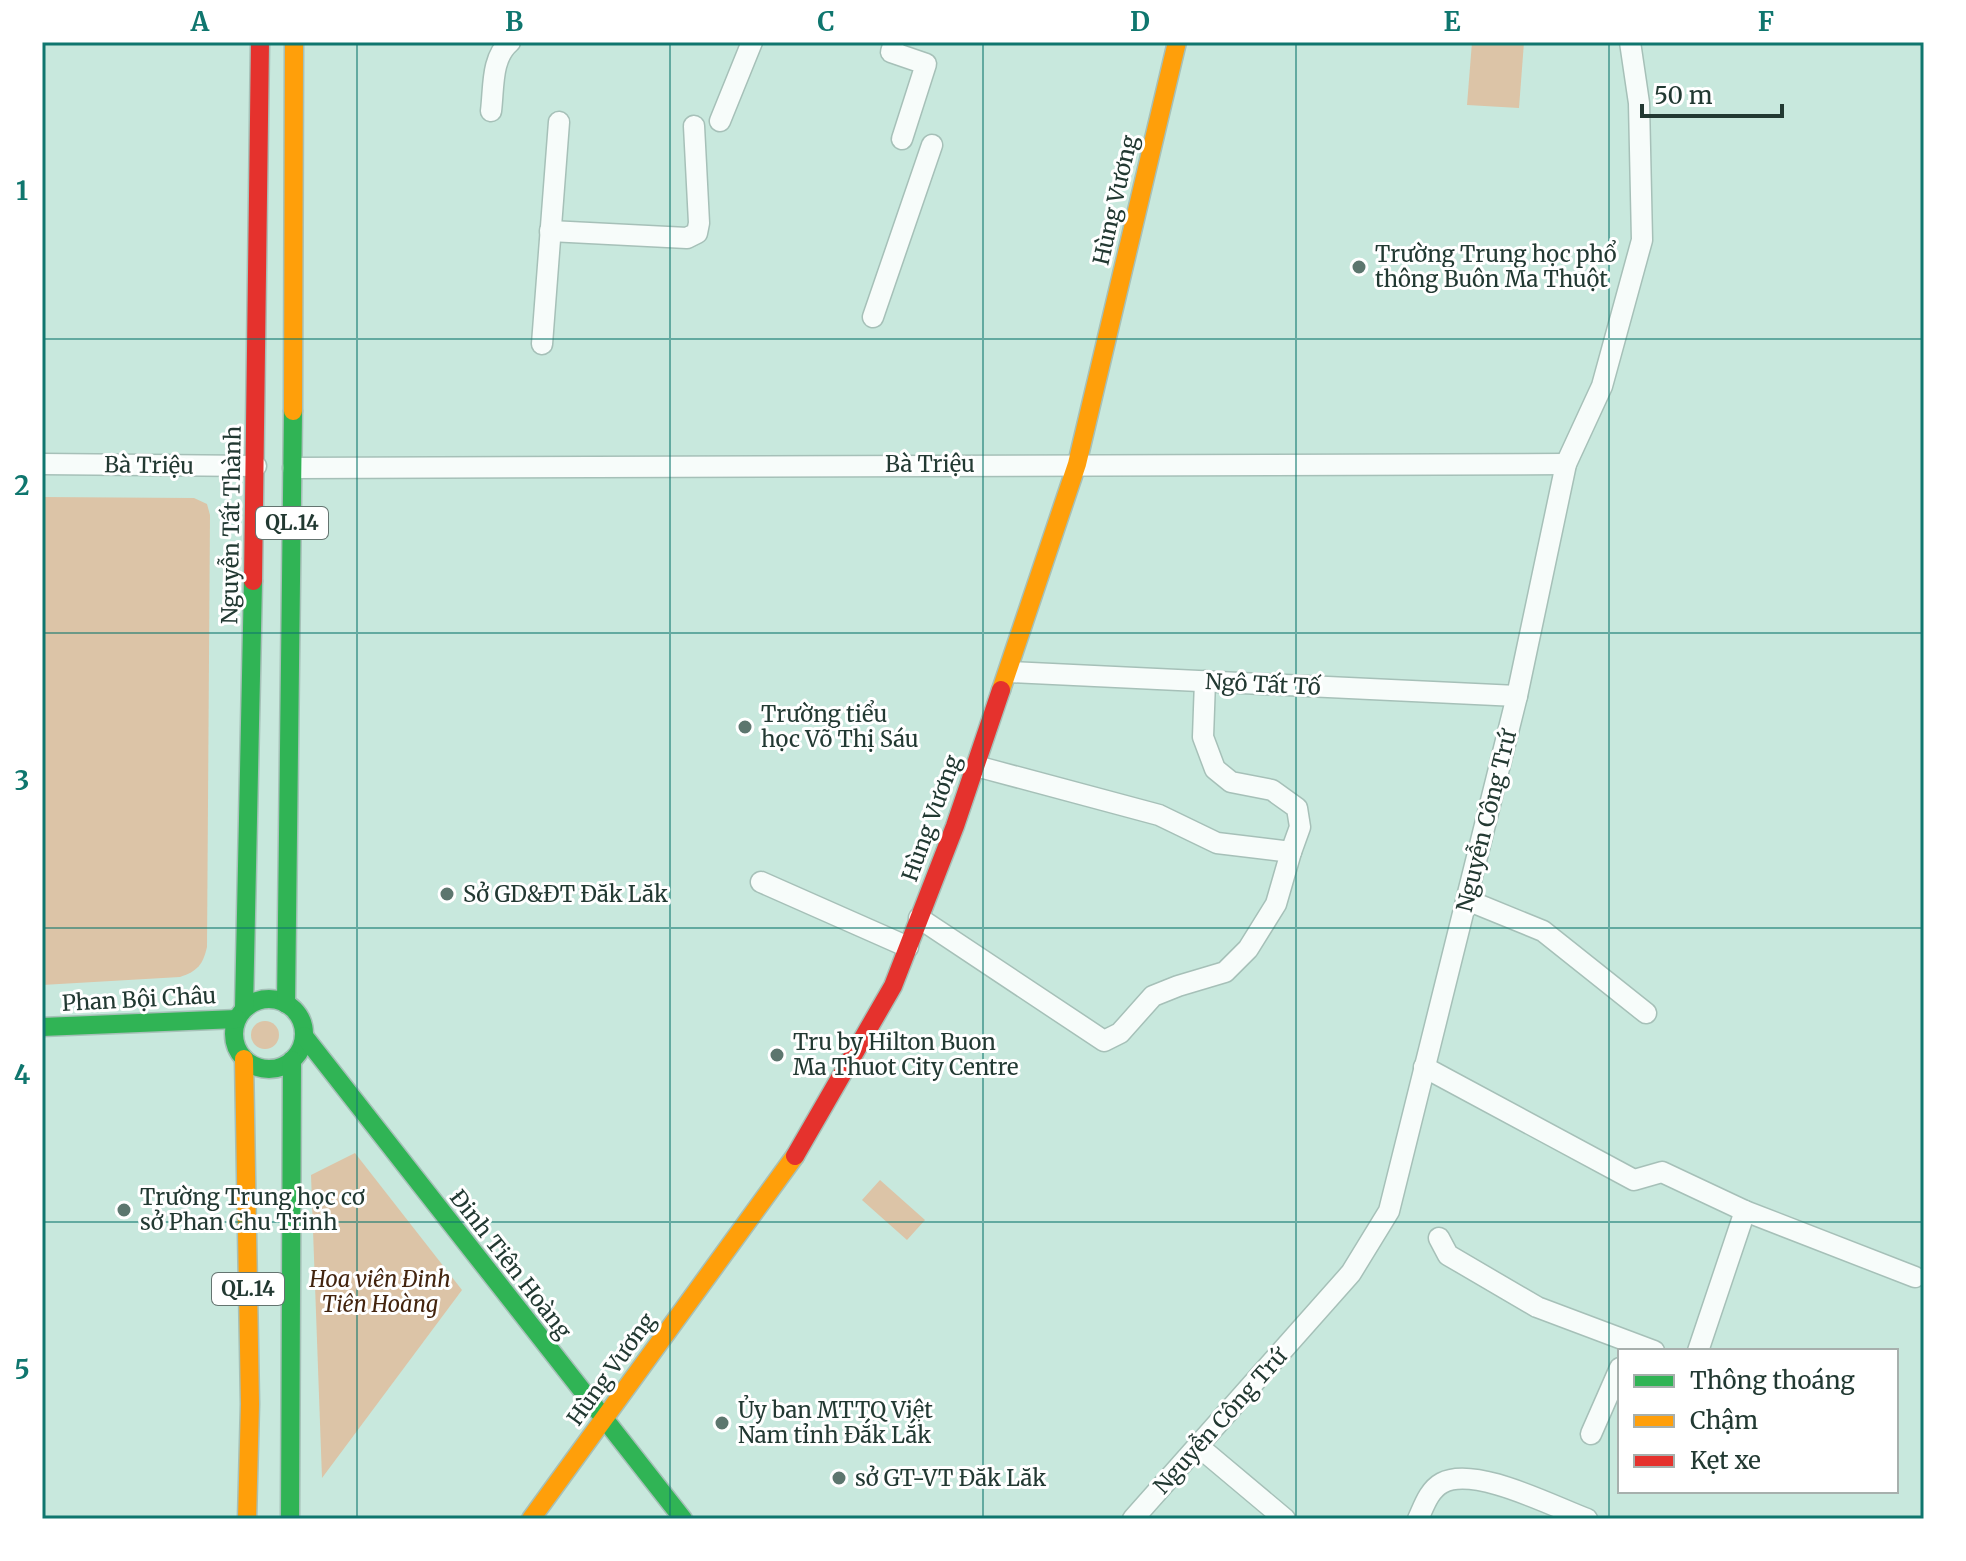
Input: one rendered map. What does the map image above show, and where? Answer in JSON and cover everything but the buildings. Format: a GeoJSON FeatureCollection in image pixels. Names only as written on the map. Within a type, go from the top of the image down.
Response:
{"type":"FeatureCollection","features":[{"type":"Feature","properties":{"kind":"main road","name":"Nguyễn Tất Thành"},"geometry":{"type":"LineString","coordinates":[[241,1014],[256,466],[260,42]]}},
{"type":"Feature","properties":{"kind":"main road","name":"QL.14"},"geometry":{"type":"LineString","coordinates":[[286,1004],[293,468],[294,42]]}},
{"type":"Feature","properties":{"kind":"main road","name":"Hùng Vương"},"geometry":{"type":"LineString","coordinates":[[531,1519],[790,1164],[893,986],[976,766],[1077,464],[1177,42]]}},
{"type":"Feature","properties":{"kind":"main road"},"geometry":{"type":"LineString","coordinates":[[256,466],[293,468]]}},
{"type":"Feature","properties":{"kind":"main road"},"geometry":{"type":"LineString","coordinates":[[275,999],[286,1004],[299,1017],[304,1036],[298,1053],[292,1060],[276,1068],[266,1069],[244,1059],[234,1041],[241,1014],[263,1000],[275,999]]}},
{"type":"Feature","properties":{"kind":"main road","name":"Phan Bội Châu"},"geometry":{"type":"LineString","coordinates":[[42,1027],[241,1014]]}},
{"type":"Feature","properties":{"kind":"main road","name":"Đinh Tiên Hoàng"},"geometry":{"type":"LineString","coordinates":[[304,1036],[683,1519]]}},
{"type":"Feature","properties":{"kind":"main road","name":"QL.14"},"geometry":{"type":"LineString","coordinates":[[244,1059],[250,1404],[247,1519]]}},
{"type":"Feature","properties":{"kind":"main road","name":"QL.14"},"geometry":{"type":"LineString","coordinates":[[290,1519],[292,1060]]}},
{"type":"Feature","properties":{"kind":"street"},"geometry":{"type":"LineString","coordinates":[[491,111],[497,58],[501,48],[510,42]]}},
{"type":"Feature","properties":{"kind":"street"},"geometry":{"type":"LineString","coordinates":[[720,121],[752,42]]}},
{"type":"Feature","properties":{"kind":"street"},"geometry":{"type":"LineString","coordinates":[[894,42],[891,52],[926,64],[902,139]]}},
{"type":"Feature","properties":{"kind":"street","name":"Nguyễn Công Trứ"},"geometry":{"type":"LineString","coordinates":[[1133,1519],[1351,1273],[1389,1211],[1517,696],[1566,464],[1602,386],[1642,240],[1639,103],[1630,42]]}},
{"type":"Feature","properties":{"kind":"street"},"geometry":{"type":"LineString","coordinates":[[542,344],[559,122]]}},
{"type":"Feature","properties":{"kind":"street"},"geometry":{"type":"LineString","coordinates":[[550,231],[687,238],[697,233],[694,126]]}},
{"type":"Feature","properties":{"kind":"street"},"geometry":{"type":"LineString","coordinates":[[873,317],[932,145]]}},
{"type":"Feature","properties":{"kind":"street","name":"Bà Triệu"},"geometry":{"type":"LineString","coordinates":[[42,464],[256,466]]}},
{"type":"Feature","properties":{"kind":"street","name":"Bà Triệu"},"geometry":{"type":"LineString","coordinates":[[293,468],[1566,464]]}},
{"type":"Feature","properties":{"kind":"street","name":"Ngô Tất Tố"},"geometry":{"type":"LineString","coordinates":[[1009,672],[1517,696]]}},
{"type":"Feature","properties":{"kind":"street"},"geometry":{"type":"LineString","coordinates":[[919,918],[1104,1041],[1120,1033],[1153,996],[1225,972],[1248,949],[1276,904],[1300,827],[1297,808],[1272,790],[1231,782],[1215,769],[1203,737],[1205,681]]}},
{"type":"Feature","properties":{"kind":"street"},"geometry":{"type":"LineString","coordinates":[[976,766],[1159,815],[1217,843],[1291,852]]}},
{"type":"Feature","properties":{"kind":"street"},"geometry":{"type":"LineString","coordinates":[[761,882],[908,947]]}},
{"type":"Feature","properties":{"kind":"street"},"geometry":{"type":"LineString","coordinates":[[1467,900],[1543,931],[1646,1013]]}},
{"type":"Feature","properties":{"kind":"street"},"geometry":{"type":"LineString","coordinates":[[1424,1067],[1634,1180],[1662,1172],[1745,1211],[1915,1277]]}},
{"type":"Feature","properties":{"kind":"street"},"geometry":{"type":"LineString","coordinates":[[1699,1349],[1745,1211]]}},
{"type":"Feature","properties":{"kind":"street"},"geometry":{"type":"LineString","coordinates":[[1439,1238],[1448,1255],[1537,1307],[1630,1347]]}},
{"type":"Feature","properties":{"kind":"street"},"geometry":{"type":"LineString","coordinates":[[1591,1434],[1612,1405],[1618,1377]]}},
{"type":"Feature","properties":{"kind":"street"},"geometry":{"type":"LineString","coordinates":[[1198,1446],[1285,1519]]}},
{"type":"Feature","properties":{"kind":"street"},"geometry":{"type":"LineString","coordinates":[[1418,1519],[1431,1492],[1444,1481],[1468,1478],[1487,1481],[1587,1519]]}},
{"type":"Feature","properties":{"kind":"green space"},"geometry":{"type":"Polygon","coordinates":[[[1472,42],[1524,42],[1519,108],[1467,105],[1472,42]]]}},
{"type":"Feature","properties":{"kind":"green space"},"geometry":{"type":"Polygon","coordinates":[[[42,497],[194,498],[207,504],[210,515],[207,947],[199,966],[180,977],[42,985],[42,497]]]}},
{"type":"Feature","properties":{"kind":"green space"},"geometry":{"type":"Polygon","coordinates":[[[265,1021],[275,1025],[279,1035],[275,1045],[265,1049],[255,1045],[251,1035],[255,1025],[265,1021]]]}},
{"type":"Feature","properties":{"kind":"green space","name":"Hoa viên Đinh Tiên Hoàng"},"geometry":{"type":"Polygon","coordinates":[[[355,1153],[462,1290],[322,1478],[311,1175],[355,1153]]]}},
{"type":"Feature","properties":{"kind":"green space"},"geometry":{"type":"Polygon","coordinates":[[[880,1180],[925,1220],[907,1240],[862,1200],[880,1180]]]}},
{"type":"Feature","properties":{"kind":"traffic: fast"},"geometry":{"type":"LineString","coordinates":[[286,1004],[293,411]]}},
{"type":"Feature","properties":{"kind":"traffic: fast"},"geometry":{"type":"LineString","coordinates":[[244,1009],[253,581]]}},
{"type":"Feature","properties":{"kind":"traffic: fast"},"geometry":{"type":"LineString","coordinates":[[269,999],[294,1009],[304,1034],[294,1059],[269,1069],[244,1059],[234,1034],[244,1009],[269,999]]}},
{"type":"Feature","properties":{"kind":"traffic: fast"},"geometry":{"type":"LineString","coordinates":[[42,1027],[237,1019]]}},
{"type":"Feature","properties":{"kind":"traffic: fast"},"geometry":{"type":"LineString","coordinates":[[304,1036],[683,1519]]}},
{"type":"Feature","properties":{"kind":"traffic: fast"},"geometry":{"type":"LineString","coordinates":[[290,1519],[292,1060]]}},
{"type":"Feature","properties":{"kind":"traffic: slow"},"geometry":{"type":"LineString","coordinates":[[293,411],[294,42]]}},
{"type":"Feature","properties":{"kind":"traffic: slow"},"geometry":{"type":"LineString","coordinates":[[1001,690],[1077,464],[1177,42]]}},
{"type":"Feature","properties":{"kind":"traffic: slow"},"geometry":{"type":"LineString","coordinates":[[244,1059],[250,1404],[247,1519]]}},
{"type":"Feature","properties":{"kind":"traffic: slow"},"geometry":{"type":"LineString","coordinates":[[531,1519],[795,1156]]}},
{"type":"Feature","properties":{"kind":"traffic: jam"},"geometry":{"type":"LineString","coordinates":[[253,581],[260,42]]}},
{"type":"Feature","properties":{"kind":"traffic: jam"},"geometry":{"type":"LineString","coordinates":[[795,1156],[893,986],[955,826],[1001,690]]}},
{"type":"Feature","properties":{"kind":"place","name":"Trường Trung học phổ thông Buôn Ma Thuột"},"geometry":{"type":"Point","coordinates":[1359,267]}},
{"type":"Feature","properties":{"kind":"place","name":"Trường tiểu học Võ Thị Sáu"},"geometry":{"type":"Point","coordinates":[745,727]}},
{"type":"Feature","properties":{"kind":"place","name":"Sở GD&ĐT Đăk Lăk"},"geometry":{"type":"Point","coordinates":[447,894]}},
{"type":"Feature","properties":{"kind":"place","name":"Tru by Hilton Buon Ma Thuot City Centre"},"geometry":{"type":"Point","coordinates":[777,1055]}},
{"type":"Feature","properties":{"kind":"place","name":"Trường Trung học cơ sở Phan Chu Trinh"},"geometry":{"type":"Point","coordinates":[124,1210]}},
{"type":"Feature","properties":{"kind":"place","name":"Ủy ban MTTQ Việt Nam tỉnh Đắk Lắk"},"geometry":{"type":"Point","coordinates":[722,1423]}},
{"type":"Feature","properties":{"kind":"place","name":"sở GT-VT Đăk Lăk"},"geometry":{"type":"Point","coordinates":[839,1478]}}]}
